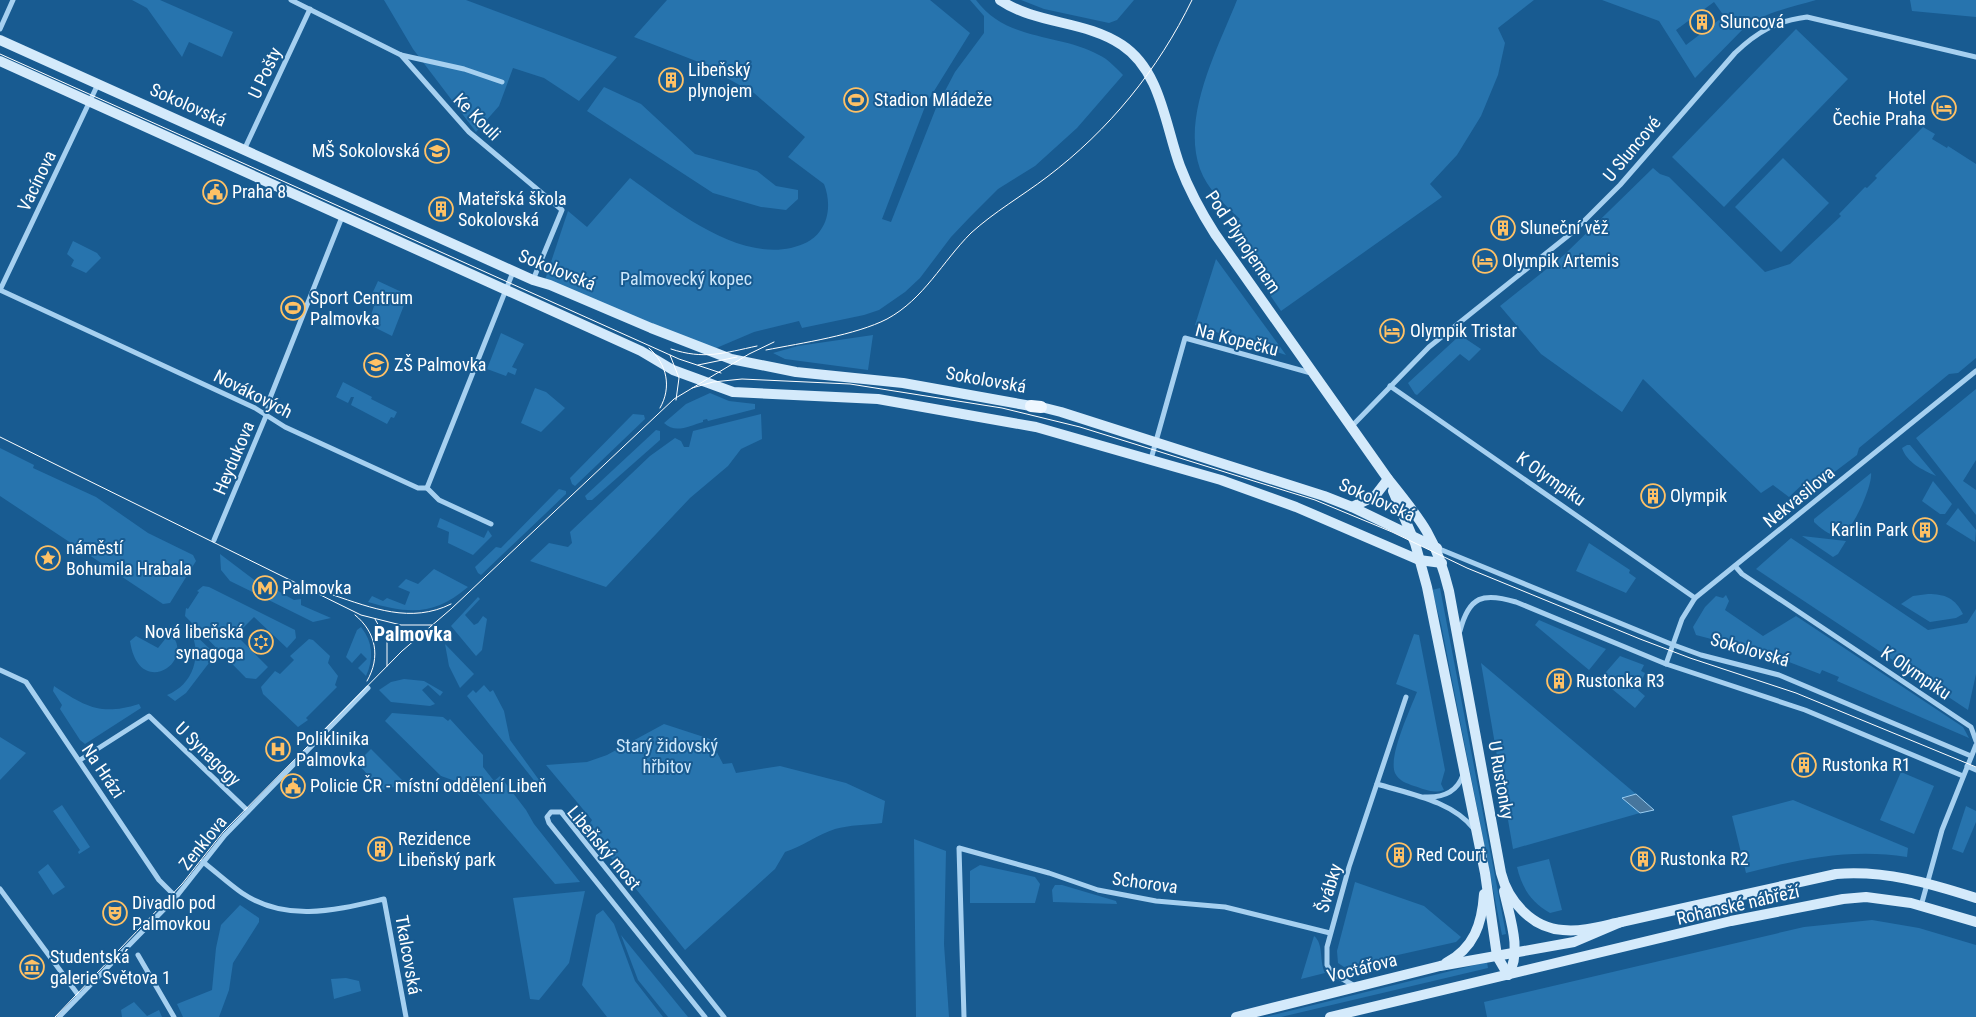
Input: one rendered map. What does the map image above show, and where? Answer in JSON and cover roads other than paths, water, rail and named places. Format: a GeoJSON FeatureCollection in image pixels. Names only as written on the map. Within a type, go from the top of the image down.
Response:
{"type":"FeatureCollection","features":[{"type":"Feature","properties":{"kind":"main road","name":"Pod Plynojemem"},"geometry":{"type":"LineString","coordinates":[[1000,0],[1030,15],[1100,34],[1120,44],[1137,58],[1158,94],[1180,166],[1193,198],[1215,234],[1388,479],[1418,516],[1437,548]]}},
{"type":"Feature","properties":{"kind":"main road","name":"Sokolovská"},"geometry":{"type":"LineString","coordinates":[[0,40],[533,280],[550,285],[659,332],[731,359],[796,372],[903,384],[1036,406],[1155,439],[1352,506],[1437,548]]}},
{"type":"Feature","properties":{"kind":"main road","name":"Sokolovská"},"geometry":{"type":"LineString","coordinates":[[0,61],[641,351],[673,370],[724,390],[893,401],[1036,427],[1221,480],[1296,507],[1419,560],[1442,563]]}},
{"type":"Feature","properties":{"kind":"main road","name":"Pod Plynojemem"},"geometry":{"type":"LineString","coordinates":[[1388,479],[1412,535],[1419,560]]}},
{"type":"Feature","properties":{"kind":"main road"},"geometry":{"type":"LineString","coordinates":[[1352,506],[1375,496],[1388,479]]}},
{"type":"Feature","properties":{"kind":"main road","name":"U Rustonky"},"geometry":{"type":"LineString","coordinates":[[1437,548],[1458,637],[1501,873],[1507,890],[1517,906],[1529,917],[1550,928],[1565,931],[1621,922]]}},
{"type":"Feature","properties":{"kind":"main road","name":"U Rustonky"},"geometry":{"type":"LineString","coordinates":[[1419,560],[1427,587],[1465,771],[1485,874],[1497,956],[1508,975]]}},
{"type":"Feature","properties":{"kind":"main road"},"geometry":{"type":"LineString","coordinates":[[1330,1017],[1508,975],[1514,965],[1515,953],[1501,873]]}},
{"type":"Feature","properties":{"kind":"main road","name":"Rohanské nábřeží"},"geometry":{"type":"LineString","coordinates":[[1497,956],[1574,942],[1621,922],[1836,874],[1871,873],[1928,882],[1976,898]]}},
{"type":"Feature","properties":{"kind":"main road"},"geometry":{"type":"LineString","coordinates":[[1440,966],[1458,956],[1475,937],[1483,909],[1485,874]]}},
{"type":"Feature","properties":{"kind":"main road","name":"Rohanské nábřeží"},"geometry":{"type":"LineString","coordinates":[[1508,975],[1731,921],[1817,903],[1866,897],[1921,906],[1976,922]]}},
{"type":"Feature","properties":{"kind":"main road","name":"Voctářova"},"geometry":{"type":"LineString","coordinates":[[1236,1017],[1440,966],[1497,956]]}},
{"type":"Feature","properties":{"kind":"street"},"geometry":{"type":"LineString","coordinates":[[0,29],[13,0]]}},
{"type":"Feature","properties":{"kind":"street"},"geometry":{"type":"LineString","coordinates":[[291,0],[402,55]]}},
{"type":"Feature","properties":{"kind":"street","name":"U Pošty"},"geometry":{"type":"LineString","coordinates":[[244,150],[310,9]]}},
{"type":"Feature","properties":{"kind":"street","name":"U Sluncové"},"geometry":{"type":"LineString","coordinates":[[1352,426],[1429,347],[1574,231],[1620,186],[1735,53],[1753,36],[1785,20],[1807,18],[1976,57]]}},
{"type":"Feature","properties":{"kind":"street","name":"Ke Kouli"},"geometry":{"type":"LineString","coordinates":[[402,55],[464,69],[502,82]]}},
{"type":"Feature","properties":{"kind":"street","name":"Ke Kouli"},"geometry":{"type":"LineString","coordinates":[[402,55],[469,132],[562,210],[533,280]]}},
{"type":"Feature","properties":{"kind":"street","name":"Vacínova"},"geometry":{"type":"LineString","coordinates":[[0,290],[98,84]]}},
{"type":"Feature","properties":{"kind":"street","name":"Heydukova"},"geometry":{"type":"LineString","coordinates":[[214,540],[266,416],[270,398],[342,217]]}},
{"type":"Feature","properties":{"kind":"street"},"geometry":{"type":"LineString","coordinates":[[427,488],[514,271]]}},
{"type":"Feature","properties":{"kind":"street","name":"Novákových"},"geometry":{"type":"LineString","coordinates":[[0,290],[246,404],[285,426],[418,488],[427,488],[439,500],[490,524]]}},
{"type":"Feature","properties":{"kind":"street","name":"Na Kopečku"},"geometry":{"type":"LineString","coordinates":[[1151,460],[1155,439],[1185,338],[1315,374]]}},
{"type":"Feature","properties":{"kind":"street","name":"Nekvasilova"},"geometry":{"type":"LineString","coordinates":[[1666,664],[1671,644],[1682,618],[1695,598],[1976,371]]}},
{"type":"Feature","properties":{"kind":"street","name":"K Olympiku"},"geometry":{"type":"LineString","coordinates":[[1390,386],[1695,598]]}},
{"type":"Feature","properties":{"kind":"street","name":"Sokolovská"},"geometry":{"type":"LineString","coordinates":[[1437,548],[1671,644],[1702,655],[1779,675],[1971,756]]}},
{"type":"Feature","properties":{"kind":"street","name":"K Olympiku"},"geometry":{"type":"LineString","coordinates":[[1735,566],[1742,574],[1971,727],[1976,741]]}},
{"type":"Feature","properties":{"kind":"street"},"geometry":{"type":"LineString","coordinates":[[1458,637],[1466,612],[1481,598],[1492,596],[1516,602],[1666,664],[1774,698],[1963,776]]}},
{"type":"Feature","properties":{"kind":"street","name":"Na Hrázi"},"geometry":{"type":"LineString","coordinates":[[0,670],[26,682],[159,880],[176,896]]}},
{"type":"Feature","properties":{"kind":"street","name":"Zenklova"},"geometry":{"type":"LineString","coordinates":[[59,1017],[176,896],[248,811],[368,688]]}},
{"type":"Feature","properties":{"kind":"street","name":"Švábky"},"geometry":{"type":"LineString","coordinates":[[1358,986],[1339,979],[1327,965],[1330,933],[1406,696]]}},
{"type":"Feature","properties":{"kind":"street","name":"U Synagogy"},"geometry":{"type":"LineString","coordinates":[[80,760],[149,716],[248,811]]}},
{"type":"Feature","properties":{"kind":"street"},"geometry":{"type":"LineString","coordinates":[[1921,906],[1942,830],[1976,745]]}},
{"type":"Feature","properties":{"kind":"street"},"geometry":{"type":"LineString","coordinates":[[1967,766],[1976,770]]}},
{"type":"Feature","properties":{"kind":"street"},"geometry":{"type":"LineString","coordinates":[[1419,796],[1440,796],[1449,792],[1458,786],[1465,771]]}},
{"type":"Feature","properties":{"kind":"street"},"geometry":{"type":"LineString","coordinates":[[1377,784],[1419,796],[1459,814],[1477,832]]}},
{"type":"Feature","properties":{"kind":"street","name":"Libeňský most"},"geometry":{"type":"LineString","coordinates":[[705,1017],[549,823],[547,817],[550,812],[561,812],[724,1017]]}},
{"type":"Feature","properties":{"kind":"street","name":"Schorova"},"geometry":{"type":"LineString","coordinates":[[964,1017],[959,848],[1049,873],[1098,890],[1148,900],[1225,907],[1330,933]]}},
{"type":"Feature","properties":{"kind":"street","name":"Tkalcovská"},"geometry":{"type":"LineString","coordinates":[[203,862],[242,893],[281,910],[299,913],[323,912],[384,898],[406,1017]]}},
{"type":"Feature","properties":{"kind":"street"},"geometry":{"type":"LineString","coordinates":[[0,889],[79,996]]}},
{"type":"Feature","properties":{"kind":"street"},"geometry":{"type":"LineString","coordinates":[[138,955],[174,1017]]}},
{"type":"Feature","properties":{"kind":"tram line"},"geometry":{"type":"LineString","coordinates":[[766,350],[860,330],[887,319],[900,311],[922,291],[971,233],[1070,159],[1111,119],[1148,74],[1164,51],[1192,0]]}},
{"type":"Feature","properties":{"kind":"tram line"},"geometry":{"type":"LineString","coordinates":[[0,54],[679,359],[721,373]]}},
{"type":"Feature","properties":{"kind":"tram line"},"geometry":{"type":"LineString","coordinates":[[55,1017],[182,884],[223,832],[402,651],[451,609],[674,399],[749,354],[774,342]]}},
{"type":"Feature","properties":{"kind":"tram line"},"geometry":{"type":"LineString","coordinates":[[671,349],[704,355],[757,346]]}},
{"type":"Feature","properties":{"kind":"tram line"},"geometry":{"type":"LineString","coordinates":[[649,348],[660,361],[666,376],[666,392],[660,408]]}},
{"type":"Feature","properties":{"kind":"tram line"},"geometry":{"type":"LineString","coordinates":[[670,355],[679,378],[676,400]]}},
{"type":"Feature","properties":{"kind":"tram line"},"geometry":{"type":"LineString","coordinates":[[698,365],[737,357]]}},
{"type":"Feature","properties":{"kind":"tram line"},"geometry":{"type":"LineString","coordinates":[[692,388],[713,382],[742,379],[850,384],[1002,408],[1080,427],[1315,500],[1392,532],[1467,568],[1640,639],[1690,658],[1796,693],[1976,767]]}},
{"type":"Feature","properties":{"kind":"tram line"},"geometry":{"type":"LineString","coordinates":[[0,437],[361,615],[401,625],[432,625]]}},
{"type":"Feature","properties":{"kind":"tram line"},"geometry":{"type":"LineString","coordinates":[[333,595],[362,605],[392,612],[421,613],[451,604]]}},
{"type":"Feature","properties":{"kind":"tram line"},"geometry":{"type":"LineString","coordinates":[[355,615],[368,629],[374,645],[374,663],[367,681]]}},
{"type":"Feature","properties":{"kind":"tram line"},"geometry":{"type":"LineString","coordinates":[[375,619],[387,641],[387,666]]}},
{"type":"Feature","properties":{"kind":"place","name":"Sluncová"},"geometry":{"type":"Point","coordinates":[1702,22]}},
{"type":"Feature","properties":{"kind":"place","name":"Libeňský plynojem"},"geometry":{"type":"Point","coordinates":[671,80]}},
{"type":"Feature","properties":{"kind":"place","name":"Stadion Mládeže"},"geometry":{"type":"Point","coordinates":[856,100]}},
{"type":"Feature","properties":{"kind":"place","name":"Hotel Čechie Praha"},"geometry":{"type":"Point","coordinates":[1944,108]}},
{"type":"Feature","properties":{"kind":"place","name":"MŠ Sokolovská"},"geometry":{"type":"Point","coordinates":[437,151]}},
{"type":"Feature","properties":{"kind":"place","name":"Praha 8"},"geometry":{"type":"Point","coordinates":[215,192]}},
{"type":"Feature","properties":{"kind":"place","name":"Mateřská škola Sokolovská"},"geometry":{"type":"Point","coordinates":[441,209]}},
{"type":"Feature","properties":{"kind":"place","name":"Sluneční věž"},"geometry":{"type":"Point","coordinates":[1503,228]}},
{"type":"Feature","properties":{"kind":"place","name":"Olympik Artemis"},"geometry":{"type":"Point","coordinates":[1485,261]}},
{"type":"Feature","properties":{"kind":"place","name":"Sport Centrum Palmovka"},"geometry":{"type":"Point","coordinates":[293,308]}},
{"type":"Feature","properties":{"kind":"place","name":"Olympik Tristar"},"geometry":{"type":"Point","coordinates":[1392,331]}},
{"type":"Feature","properties":{"kind":"place","name":"ZŠ Palmovka"},"geometry":{"type":"Point","coordinates":[376,365]}},
{"type":"Feature","properties":{"kind":"place","name":"Olympik"},"geometry":{"type":"Point","coordinates":[1653,496]}},
{"type":"Feature","properties":{"kind":"place","name":"Karlin Park"},"geometry":{"type":"Point","coordinates":[1925,530]}},
{"type":"Feature","properties":{"kind":"place","name":"náměstí Bohumila Hrabala"},"geometry":{"type":"Point","coordinates":[48,558]}},
{"type":"Feature","properties":{"kind":"place","name":"Palmovka"},"geometry":{"type":"Point","coordinates":[265,588]}},
{"type":"Feature","properties":{"kind":"place","name":"Nová libeňská synagoga"},"geometry":{"type":"Point","coordinates":[261,642]}},
{"type":"Feature","properties":{"kind":"place","name":"Rustonka R3"},"geometry":{"type":"Point","coordinates":[1559,681]}},
{"type":"Feature","properties":{"kind":"place","name":"Poliklinika Palmovka"},"geometry":{"type":"Point","coordinates":[278,749]}},
{"type":"Feature","properties":{"kind":"place","name":"Rustonka R1"},"geometry":{"type":"Point","coordinates":[1804,765]}},
{"type":"Feature","properties":{"kind":"place","name":"Policie ČR - místní oddělení Libeň"},"geometry":{"type":"Point","coordinates":[293,786]}},
{"type":"Feature","properties":{"kind":"place","name":"Rezidence Libeňský park"},"geometry":{"type":"Point","coordinates":[380,849]}},
{"type":"Feature","properties":{"kind":"place","name":"Red Court"},"geometry":{"type":"Point","coordinates":[1399,855]}},
{"type":"Feature","properties":{"kind":"place","name":"Rustonka R2"},"geometry":{"type":"Point","coordinates":[1643,859]}},
{"type":"Feature","properties":{"kind":"place","name":"Divadlo pod Palmovkou"},"geometry":{"type":"Point","coordinates":[115,913]}},
{"type":"Feature","properties":{"kind":"place","name":"Studentská galerie Světova 1"},"geometry":{"type":"Point","coordinates":[32,967]}},
{"type":"Feature","properties":{"kind":"district","name":"Palmovka"},"geometry":{"type":"Point","coordinates":[413,634]}},
{"type":"Feature","properties":{"kind":"park label","name":"Palmovecký kopec"},"geometry":{"type":"Point","coordinates":[686,279]}},
{"type":"Feature","properties":{"kind":"park label","name":"Starý židovský hřbitov"},"geometry":{"type":"Point","coordinates":[667,756]}}]}
